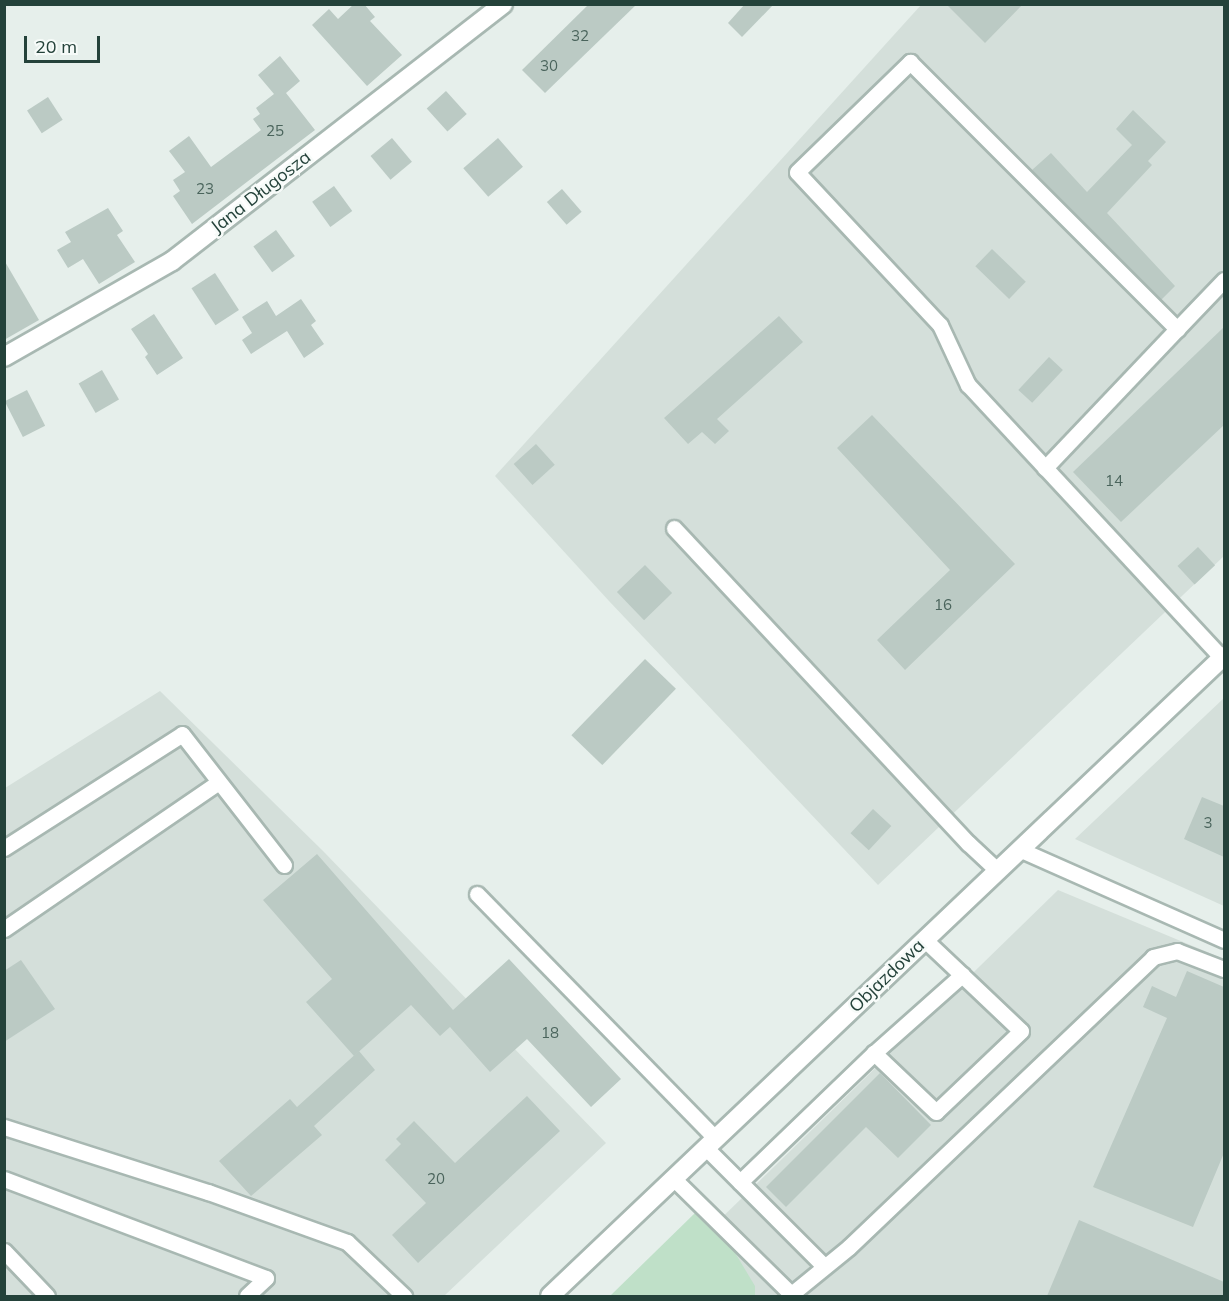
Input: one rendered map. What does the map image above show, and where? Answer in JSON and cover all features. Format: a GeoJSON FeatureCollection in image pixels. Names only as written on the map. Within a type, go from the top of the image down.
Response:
{"type":"FeatureCollection","features":[{"type":"Feature","properties":{"kind":"street","name":"Jana Długosza"},"geometry":{"type":"LineString","coordinates":[[4,357],[171,261],[503,4]]}},
{"type":"Feature","properties":{"kind":"street","name":"Objazdowa"},"geometry":{"type":"LineString","coordinates":[[550,1296],[1223,657]]}},
{"type":"Feature","properties":{"kind":"lane"},"geometry":{"type":"LineString","coordinates":[[1177,329],[909,62],[797,172],[940,325],[968,385],[1223,657]]}},
{"type":"Feature","properties":{"kind":"lane"},"geometry":{"type":"LineString","coordinates":[[1046,468],[1224,280]]}},
{"type":"Feature","properties":{"kind":"lane"},"geometry":{"type":"LineString","coordinates":[[674,528],[968,843],[998,871]]}},
{"type":"Feature","properties":{"kind":"lane"},"geometry":{"type":"LineString","coordinates":[[4,848],[182,734],[284,865]]}},
{"type":"Feature","properties":{"kind":"lane"},"geometry":{"type":"LineString","coordinates":[[4,929],[219,782]]}},
{"type":"Feature","properties":{"kind":"lane"},"geometry":{"type":"LineString","coordinates":[[1021,850],[1224,940]]}},
{"type":"Feature","properties":{"kind":"lane"},"geometry":{"type":"LineString","coordinates":[[477,894],[711,1144],[740,1182],[824,1266]]}},
{"type":"Feature","properties":{"kind":"lane"},"geometry":{"type":"LineString","coordinates":[[874,1053],[936,1112],[1021,1032],[925,940]]}},
{"type":"Feature","properties":{"kind":"lane"},"geometry":{"type":"LineString","coordinates":[[674,1179],[790,1295],[849,1247],[1153,957],[1177,951],[1224,969]]}},
{"type":"Feature","properties":{"kind":"lane"},"geometry":{"type":"LineString","coordinates":[[740,1182],[874,1053],[962,975]]}},
{"type":"Feature","properties":{"kind":"lane"},"geometry":{"type":"LineString","coordinates":[[4,1127],[208,1192],[348,1242],[404,1296]]}},
{"type":"Feature","properties":{"kind":"lane"},"geometry":{"type":"LineString","coordinates":[[4,1179],[266,1278],[247,1296]]}},
{"type":"Feature","properties":{"kind":"lane"},"geometry":{"type":"LineString","coordinates":[[4,1251],[47,1296]]}},
{"type":"Feature","properties":{"kind":"shaded area"},"geometry":{"type":"Polygon","coordinates":[[[921,5],[1224,5],[1224,556],[878,885],[609,601],[495,476],[921,5]]]}},
{"type":"Feature","properties":{"kind":"shaded area"},"geometry":{"type":"Polygon","coordinates":[[[160,691],[323,851],[606,1143],[444,1296],[5,1296],[5,788],[160,691]]]}},
{"type":"Feature","properties":{"kind":"shaded area"},"geometry":{"type":"Polygon","coordinates":[[[1224,698],[1224,906],[1075,839],[1224,698]]]}},
{"type":"Feature","properties":{"kind":"shaded area"},"geometry":{"type":"Polygon","coordinates":[[[1058,890],[1224,959],[1224,1296],[679,1296],[705,1234],[1058,890]]]}},
{"type":"Feature","properties":{"kind":"green space"},"geometry":{"type":"Polygon","coordinates":[[[695,1213],[734,1251],[755,1286],[755,1296],[610,1296],[695,1213]]]}},
{"type":"Feature","properties":{"kind":"building"},"geometry":{"type":"Polygon","coordinates":[[[354,4],[364,4],[375,17],[370,21],[402,55],[367,86],[312,25],[329,9],[338,19],[354,4]]]}},
{"type":"Feature","properties":{"kind":"building"},"geometry":{"type":"Polygon","coordinates":[[[589,4],[637,4],[545,93],[522,70],[589,4]]]}},
{"type":"Feature","properties":{"kind":"building"},"geometry":{"type":"Polygon","coordinates":[[[745,4],[774,4],[742,37],[728,23],[745,4]]]}},
{"type":"Feature","properties":{"kind":"building"},"geometry":{"type":"Polygon","coordinates":[[[946,4],[1023,4],[985,43],[946,4]]]}},
{"type":"Feature","properties":{"kind":"building"},"geometry":{"type":"Polygon","coordinates":[[[280,56],[300,81],[286,93],[315,130],[192,224],[173,196],[180,191],[173,180],[185,172],[169,151],[189,136],[211,167],[261,130],[253,119],[260,114],[256,108],[274,94],[258,75],[280,56]]]}},
{"type":"Feature","properties":{"kind":"building"},"geometry":{"type":"Polygon","coordinates":[[[446,91],[467,114],[447,131],[427,108],[446,91]]]}},
{"type":"Feature","properties":{"kind":"building"},"geometry":{"type":"Polygon","coordinates":[[[48,97],[63,120],[42,133],[27,111],[48,97]]]}},
{"type":"Feature","properties":{"kind":"building"},"geometry":{"type":"Polygon","coordinates":[[[1133,110],[1166,142],[1148,161],[1152,165],[1107,213],[1175,286],[1161,300],[1032,170],[1051,153],[1087,192],[1132,145],[1116,129],[1133,110]]]}},
{"type":"Feature","properties":{"kind":"building"},"geometry":{"type":"Polygon","coordinates":[[[392,138],[412,162],[390,180],[371,156],[392,138]]]}},
{"type":"Feature","properties":{"kind":"building"},"geometry":{"type":"Polygon","coordinates":[[[498,138],[523,167],[488,197],[463,168],[498,138]]]}},
{"type":"Feature","properties":{"kind":"building"},"geometry":{"type":"Polygon","coordinates":[[[334,186],[352,211],[330,227],[312,202],[334,186]]]}},
{"type":"Feature","properties":{"kind":"building"},"geometry":{"type":"Polygon","coordinates":[[[562,189],[582,212],[567,225],[547,202],[562,189]]]}},
{"type":"Feature","properties":{"kind":"building"},"geometry":{"type":"Polygon","coordinates":[[[108,208],[123,231],[117,235],[135,262],[99,284],[83,259],[68,268],[57,250],[71,242],[65,232],[108,208]]]}},
{"type":"Feature","properties":{"kind":"building"},"geometry":{"type":"Polygon","coordinates":[[[276,230],[295,256],[272,272],[253,246],[276,230]]]}},
{"type":"Feature","properties":{"kind":"building"},"geometry":{"type":"Polygon","coordinates":[[[992,249],[1026,282],[1009,299],[975,266],[992,249]]]}},
{"type":"Feature","properties":{"kind":"building"},"geometry":{"type":"Polygon","coordinates":[[[4,260],[39,320],[4,340],[4,260]]]}},
{"type":"Feature","properties":{"kind":"building"},"geometry":{"type":"Polygon","coordinates":[[[215,273],[239,310],[215,325],[192,288],[215,273]]]}},
{"type":"Feature","properties":{"kind":"building"},"geometry":{"type":"Polygon","coordinates":[[[301,299],[316,321],[311,325],[324,344],[304,358],[287,331],[251,354],[242,340],[252,333],[242,317],[267,301],[276,316],[301,299]]]}},
{"type":"Feature","properties":{"kind":"building"},"geometry":{"type":"Polygon","coordinates":[[[154,314],[183,358],[157,375],[145,357],[148,354],[131,329],[154,314]]]}},
{"type":"Feature","properties":{"kind":"building"},"geometry":{"type":"Polygon","coordinates":[[[779,316],[803,342],[717,419],[729,431],[715,444],[702,432],[688,444],[664,418],[779,316]]]}},
{"type":"Feature","properties":{"kind":"building"},"geometry":{"type":"Polygon","coordinates":[[[1224,327],[1224,425],[1121,522],[1073,472],[1224,327]]]}},
{"type":"Feature","properties":{"kind":"building"},"geometry":{"type":"Polygon","coordinates":[[[1049,357],[1063,370],[1032,403],[1018,390],[1049,357]]]}},
{"type":"Feature","properties":{"kind":"building"},"geometry":{"type":"Polygon","coordinates":[[[102,370],[119,399],[96,413],[79,384],[102,370]]]}},
{"type":"Feature","properties":{"kind":"building"},"geometry":{"type":"Polygon","coordinates":[[[27,390],[45,426],[23,437],[5,401],[27,390]]]}},
{"type":"Feature","properties":{"kind":"building"},"geometry":{"type":"Polygon","coordinates":[[[872,415],[1015,564],[905,670],[877,640],[950,570],[837,448],[872,415]]]}},
{"type":"Feature","properties":{"kind":"building"},"geometry":{"type":"Polygon","coordinates":[[[536,444],[555,465],[532,485],[514,464],[536,444]]]}},
{"type":"Feature","properties":{"kind":"building"},"geometry":{"type":"Polygon","coordinates":[[[1198,547],[1215,565],[1195,584],[1178,566],[1198,547]]]}},
{"type":"Feature","properties":{"kind":"building"},"geometry":{"type":"Polygon","coordinates":[[[645,565],[672,593],[644,620],[617,592],[645,565]]]}},
{"type":"Feature","properties":{"kind":"building"},"geometry":{"type":"Polygon","coordinates":[[[645,659],[676,689],[602,765],[571,735],[645,659]]]}},
{"type":"Feature","properties":{"kind":"building"},"geometry":{"type":"Polygon","coordinates":[[[1202,797],[1224,806],[1224,857],[1184,839],[1202,797]]]}},
{"type":"Feature","properties":{"kind":"building"},"geometry":{"type":"Polygon","coordinates":[[[873,809],[891,826],[869,850],[850,833],[873,809]]]}},
{"type":"Feature","properties":{"kind":"building"},"geometry":{"type":"Polygon","coordinates":[[[317,854],[453,1010],[509,959],[621,1079],[591,1107],[527,1039],[490,1072],[450,1027],[440,1036],[411,1005],[354,1056],[306,1002],[332,979],[263,900],[317,854]]]}},
{"type":"Feature","properties":{"kind":"building"},"geometry":{"type":"Polygon","coordinates":[[[21,960],[55,1009],[4,1042],[4,971],[21,960]]]}},
{"type":"Feature","properties":{"kind":"building"},"geometry":{"type":"Polygon","coordinates":[[[1187,971],[1224,987],[1224,1153],[1193,1227],[1093,1187],[1167,1018],[1143,1007],[1152,986],[1176,997],[1187,971]]]}},
{"type":"Feature","properties":{"kind":"building"},"geometry":{"type":"Polygon","coordinates":[[[359,1051],[375,1070],[314,1126],[322,1135],[251,1196],[219,1161],[290,1099],[297,1107],[359,1051]]]}},
{"type":"Feature","properties":{"kind":"building"},"geometry":{"type":"Polygon","coordinates":[[[880,1073],[931,1125],[898,1158],[866,1127],[786,1207],[766,1187],[880,1073]]]}},
{"type":"Feature","properties":{"kind":"building"},"geometry":{"type":"Polygon","coordinates":[[[527,1096],[560,1131],[418,1263],[392,1235],[426,1203],[385,1160],[401,1144],[396,1139],[414,1121],[455,1163],[527,1096]]]}},
{"type":"Feature","properties":{"kind":"building"},"geometry":{"type":"Polygon","coordinates":[[[1079,1220],[1224,1282],[1224,1296],[1047,1296],[1079,1220]]]}}]}
